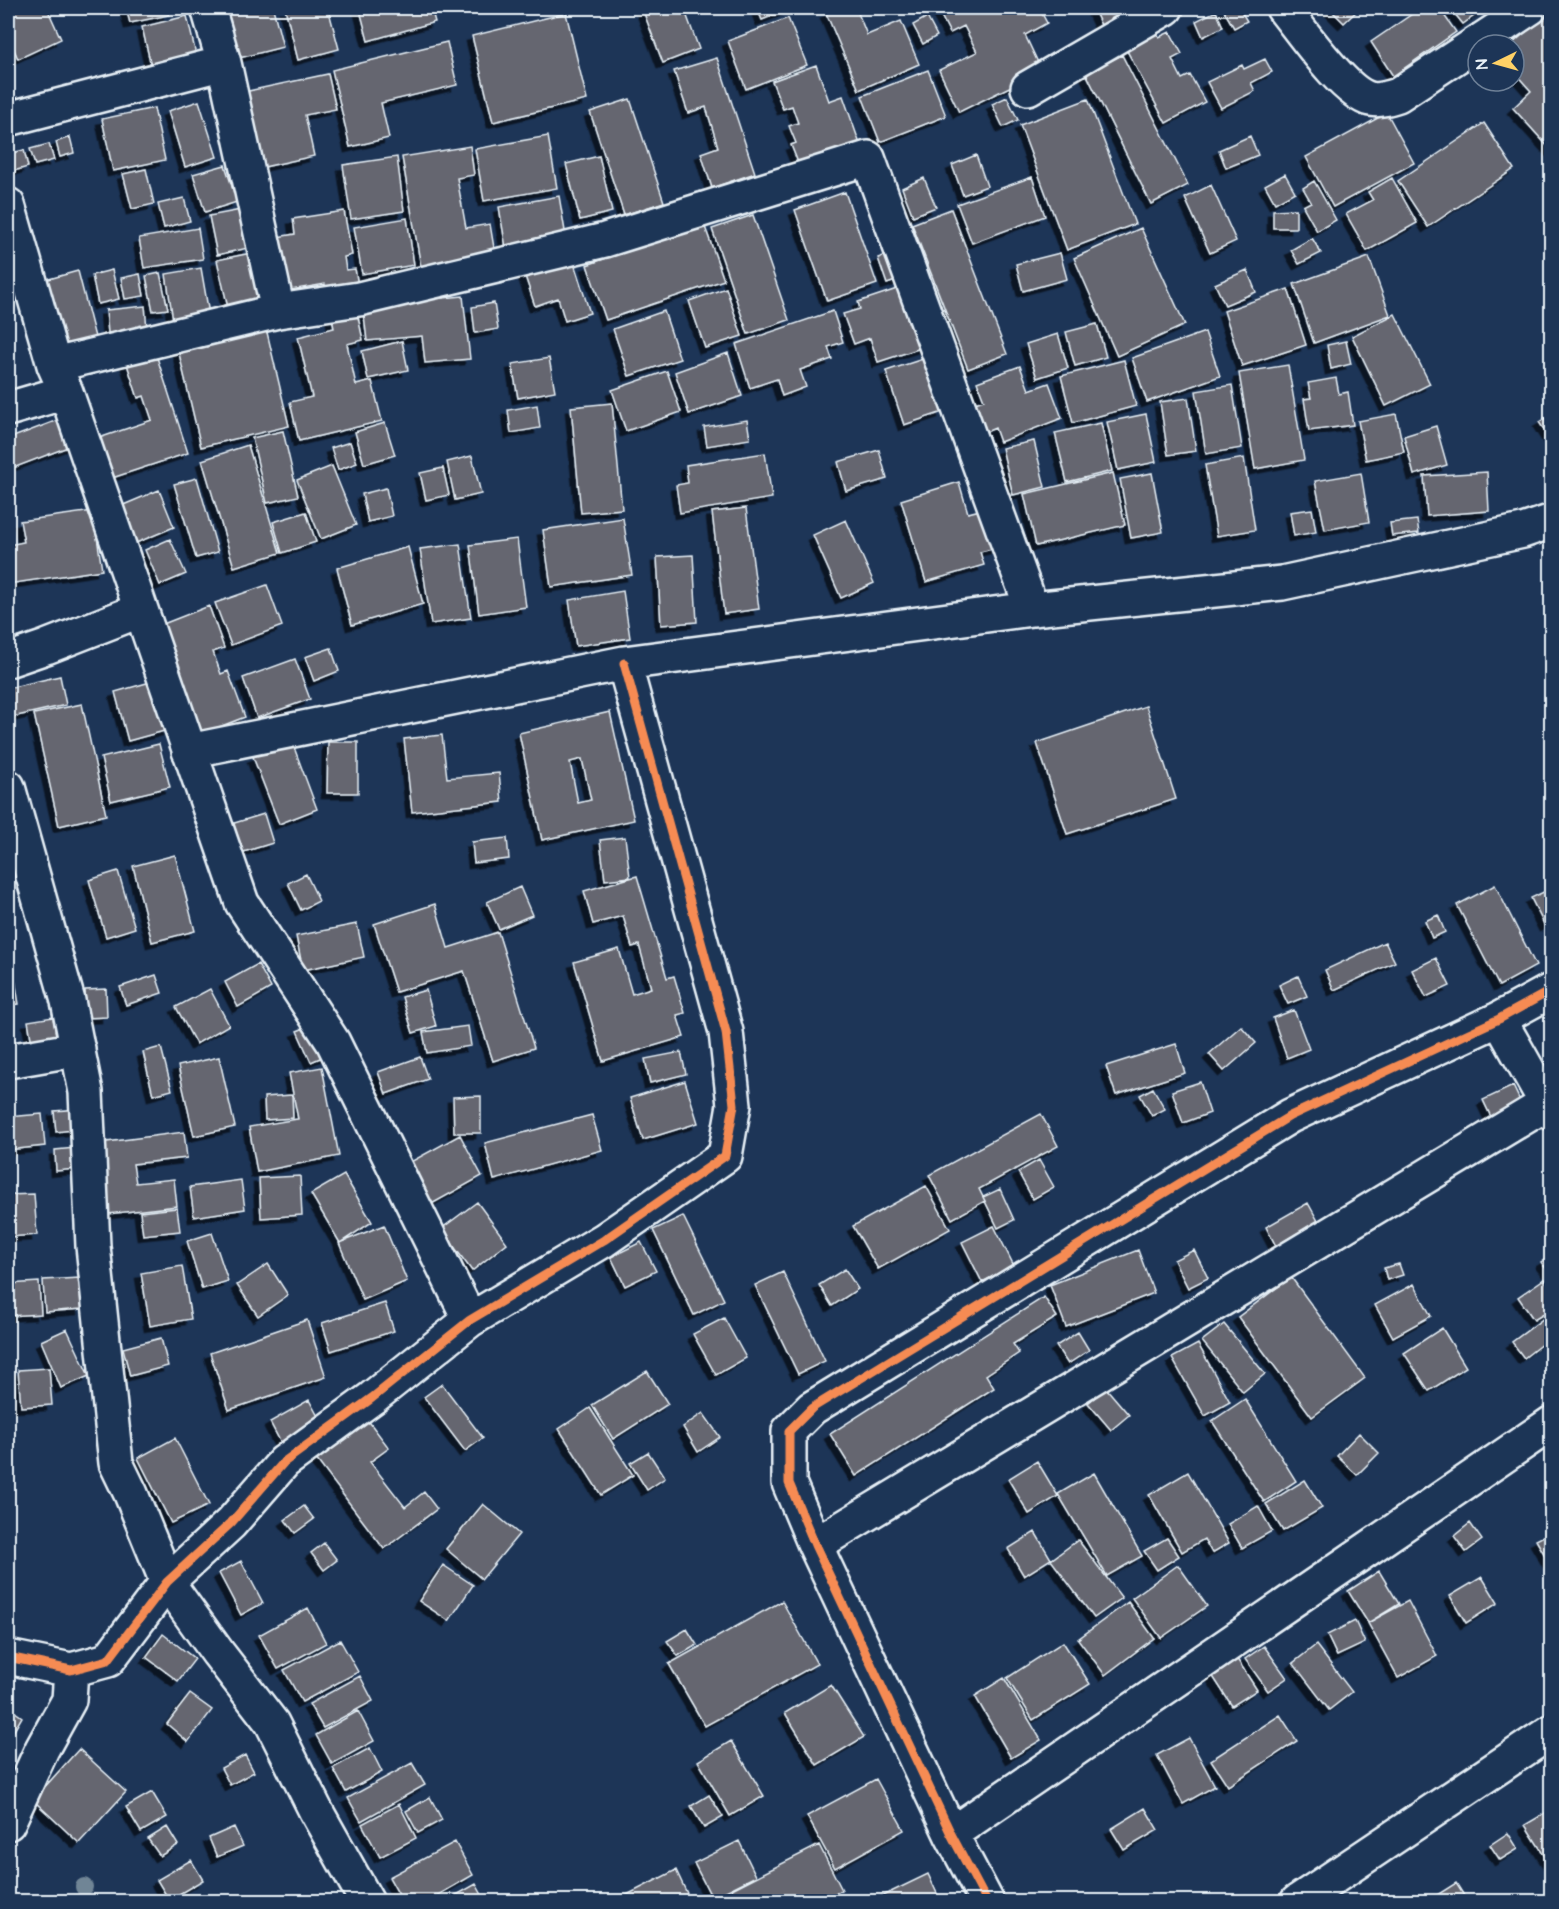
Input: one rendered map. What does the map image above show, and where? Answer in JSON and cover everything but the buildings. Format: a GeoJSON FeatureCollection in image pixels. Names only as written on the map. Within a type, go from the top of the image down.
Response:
{"type":"FeatureCollection","features":[{"type":"Feature","properties":{"kind":"street"},"geometry":{"type":"LineString","coordinates":[[208,8],[224,63],[278,311]]}},
{"type":"Feature","properties":{"kind":"street"},"geometry":{"type":"LineString","coordinates":[[1028,88],[1166,8]]}},
{"type":"Feature","properties":{"kind":"street"},"geometry":{"type":"LineString","coordinates":[[1283,8],[1336,73],[1357,94],[1371,100],[1398,95],[1530,8]]}},
{"type":"Feature","properties":{"kind":"street"},"geometry":{"type":"LineString","coordinates":[[8,118],[224,63]]}},
{"type":"Feature","properties":{"kind":"street"},"geometry":{"type":"LineString","coordinates":[[8,409],[60,379],[278,311],[358,299],[605,240],[868,158],[1032,609]]}},
{"type":"Feature","properties":{"kind":"street"},"geometry":{"type":"LineString","coordinates":[[8,205],[60,379],[242,903],[333,1042],[470,1320]]}},
{"type":"Feature","properties":{"kind":"street"},"geometry":{"type":"LineString","coordinates":[[189,751],[624,663],[1032,609],[1282,583],[1523,531],[1551,521]]}},
{"type":"Feature","properties":{"kind":"street"},"geometry":{"type":"LineString","coordinates":[[8,660],[141,610]]}},
{"type":"Feature","properties":{"kind":"street"},"geometry":{"type":"LineString","coordinates":[[8,1657],[71,1670],[108,1660],[167,1582],[231,1523],[284,1462],[372,1398],[470,1320],[604,1240],[725,1156],[734,1105],[726,1032],[624,663]]}},
{"type":"Feature","properties":{"kind":"street"},"geometry":{"type":"LineString","coordinates":[[8,787],[68,1002],[86,1092],[93,1246],[116,1463],[167,1582],[272,1723],[316,1811],[367,1902]]}},
{"type":"Feature","properties":{"kind":"street"},"geometry":{"type":"LineString","coordinates":[[987,1902],[951,1834],[815,1545],[789,1483],[789,1431],[812,1408],[1290,1116],[1499,1019],[1551,990]]}},
{"type":"Feature","properties":{"kind":"street"},"geometry":{"type":"LineString","coordinates":[[815,1545],[1549,1109],[1499,1019]]}},
{"type":"Feature","properties":{"kind":"street"},"geometry":{"type":"LineString","coordinates":[[8,1061],[78,1049]]}},
{"type":"Feature","properties":{"kind":"street"},"geometry":{"type":"LineString","coordinates":[[951,1834],[1551,1423]]}},
{"type":"Feature","properties":{"kind":"street"},"geometry":{"type":"LineString","coordinates":[[8,1823],[42,1749],[69,1700],[71,1670]]}},
{"type":"Feature","properties":{"kind":"street"},"geometry":{"type":"LineString","coordinates":[[1297,1902],[1551,1731]]}},
{"type":"Feature","properties":{"kind":"cycle path"},"geometry":{"type":"LineString","coordinates":[[8,1657],[71,1670],[108,1660],[167,1582],[231,1523],[284,1462],[372,1398],[470,1320],[604,1240],[725,1156],[734,1105],[726,1032],[624,663]]}},
{"type":"Feature","properties":{"kind":"cycle path"},"geometry":{"type":"LineString","coordinates":[[987,1902],[951,1834],[815,1545],[789,1483],[789,1431],[812,1408],[1290,1116],[1499,1019],[1552,990]]}}]}
